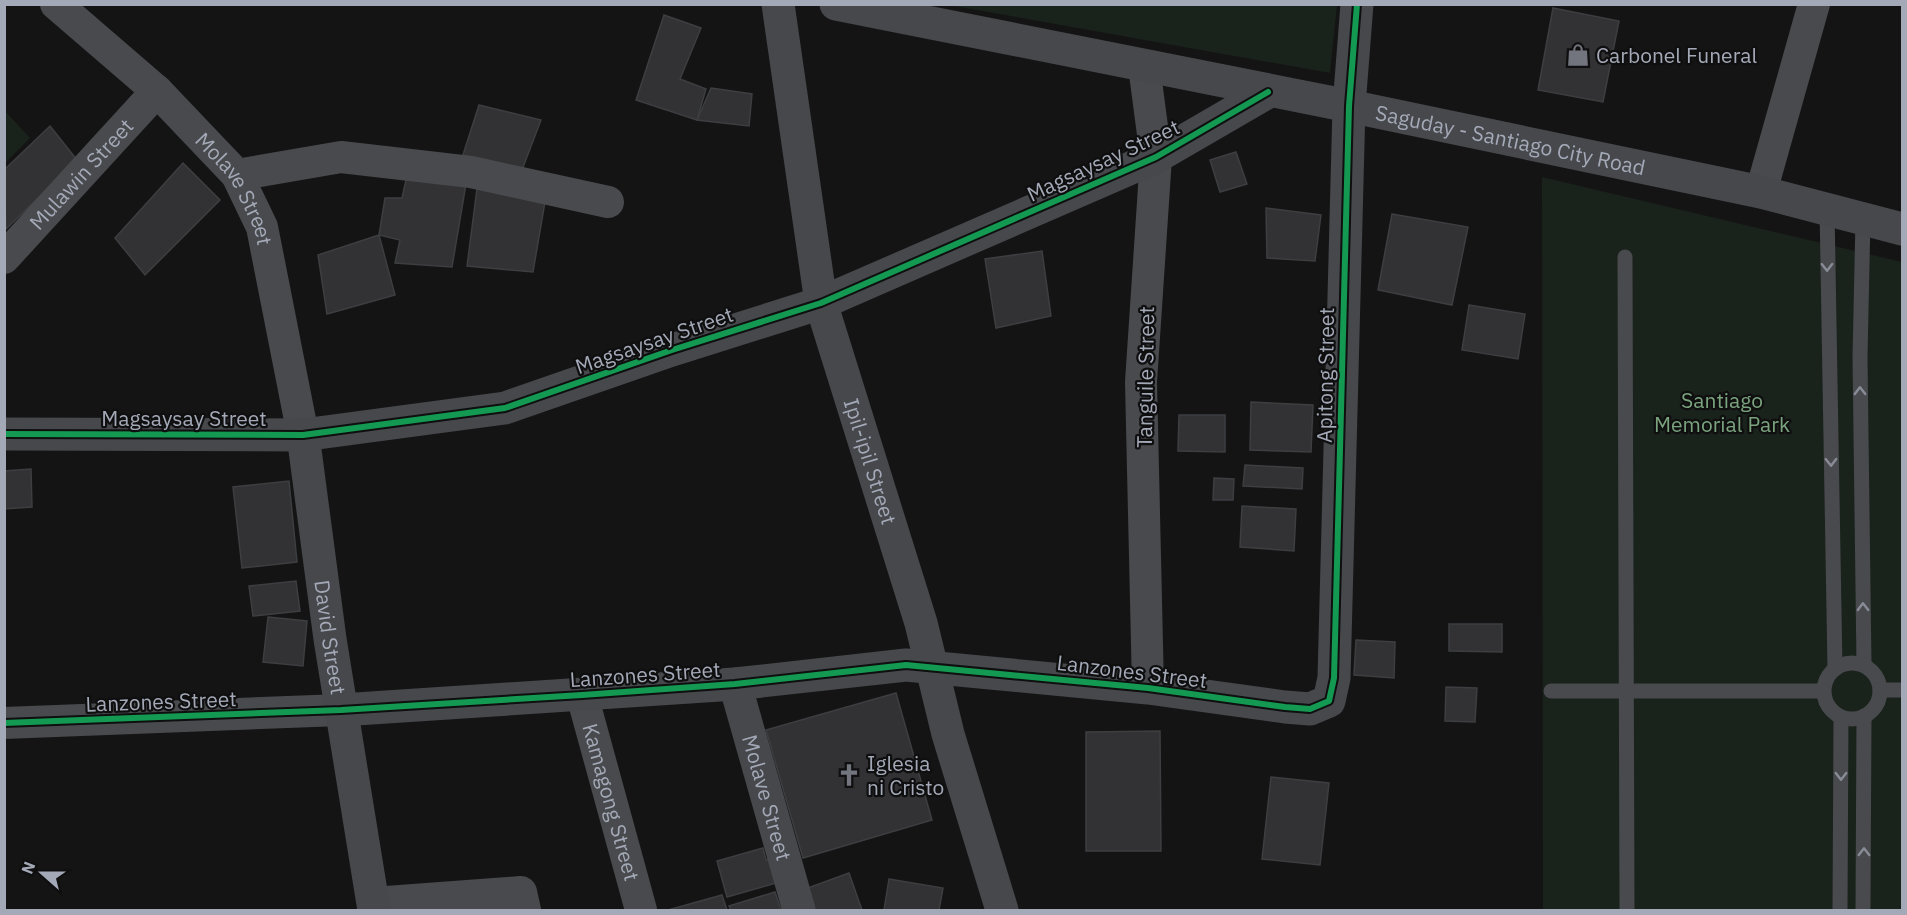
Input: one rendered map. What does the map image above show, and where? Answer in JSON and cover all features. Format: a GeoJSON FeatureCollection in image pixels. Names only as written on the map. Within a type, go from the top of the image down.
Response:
{"type":"FeatureCollection","features":[{"type":"Feature","properties":{"kind":"street","name":"Molave Street"},"geometry":{"type":"LineString","coordinates":[[56,4],[157,91],[237,175],[262,226],[303,435]]}},
{"type":"Feature","properties":{"kind":"street","name":"Ipil-ipil Street"},"geometry":{"type":"LineString","coordinates":[[778,4],[821,303],[921,622],[929,667],[1002,910]]}},
{"type":"Feature","properties":{"kind":"street","name":"Saguday - Santiago City Road"},"geometry":{"type":"LineString","coordinates":[[836,4],[1268,92],[1348,106],[1761,192],[1902,229]]}},
{"type":"Feature","properties":{"kind":"street","name":"Apitong Street"},"geometry":{"type":"LineString","coordinates":[[1286,707],[1310,709],[1329,701],[1334,678],[1348,106],[1357,4]]}},
{"type":"Feature","properties":{"kind":"street"},"geometry":{"type":"LineString","coordinates":[[1761,192],[1814,4]]}},
{"type":"Feature","properties":{"kind":"street","name":"Tanguile Street"},"geometry":{"type":"LineString","coordinates":[[1144,66],[1156,157],[1141,382],[1148,688]]}},
{"type":"Feature","properties":{"kind":"street","name":"Mulawin Street"},"geometry":{"type":"LineString","coordinates":[[4,258],[157,91]]}},
{"type":"Feature","properties":{"kind":"street","name":"Magsaysay Street"},"geometry":{"type":"LineString","coordinates":[[4,434],[303,435],[505,408],[672,350],[821,303],[1156,157],[1268,92]]}},
{"type":"Feature","properties":{"kind":"street"},"geometry":{"type":"LineString","coordinates":[[237,175],[341,157],[471,172],[608,202]]}},
{"type":"Feature","properties":{"kind":"street","name":"David Street"},"geometry":{"type":"LineString","coordinates":[[303,435],[341,711],[374,907]]}},
{"type":"Feature","properties":{"kind":"street","name":"Lanzones Street"},"geometry":{"type":"LineString","coordinates":[[4,723],[341,711],[735,684],[816,673],[906,665],[1148,688],[1286,707]]}},
{"type":"Feature","properties":{"kind":"street","name":"Molave Street"},"geometry":{"type":"LineString","coordinates":[[735,684],[799,910]]}},
{"type":"Feature","properties":{"kind":"street","name":"Kamagong Street"},"geometry":{"type":"LineString","coordinates":[[582,695],[641,910]]}},
{"type":"Feature","properties":{"kind":"street"},"geometry":{"type":"LineString","coordinates":[[374,907],[523,901]]}},
{"type":"Feature","properties":{"kind":"lane"},"geometry":{"type":"LineString","coordinates":[[1827,208],[1835,669]]}},
{"type":"Feature","properties":{"kind":"lane"},"geometry":{"type":"LineString","coordinates":[[1863,219],[1860,357],[1864,665]]}},
{"type":"Feature","properties":{"kind":"lane"},"geometry":{"type":"LineString","coordinates":[[1625,257],[1627,910]]}},
{"type":"Feature","properties":{"kind":"lane"},"geometry":{"type":"LineString","coordinates":[[1848,663],[1864,665],[1872,671],[1880,690],[1877,703],[1864,716],[1854,719],[1841,717],[1830,709],[1823,691],[1826,681],[1835,669],[1848,663]]}},
{"type":"Feature","properties":{"kind":"lane"},"geometry":{"type":"LineString","coordinates":[[1880,690],[1902,690]]}},
{"type":"Feature","properties":{"kind":"lane"},"geometry":{"type":"LineString","coordinates":[[1551,692],[1823,691]]}},
{"type":"Feature","properties":{"kind":"lane"},"geometry":{"type":"LineString","coordinates":[[1863,910],[1864,716]]}},
{"type":"Feature","properties":{"kind":"lane"},"geometry":{"type":"LineString","coordinates":[[1840,910],[1841,717]]}},
{"type":"Feature","properties":{"kind":"green space"},"geometry":{"type":"Polygon","coordinates":[[[1337,4],[1330,73],[949,5],[1337,4]]]}},
{"type":"Feature","properties":{"kind":"green space"},"geometry":{"type":"Polygon","coordinates":[[[5,111],[30,138],[5,163],[5,111]]]}},
{"type":"Feature","properties":{"kind":"green space","name":"Santiago Memorial Park"},"geometry":{"type":"Polygon","coordinates":[[[1542,177],[1902,262],[1902,910],[1543,910],[1542,177]]]}},
{"type":"Feature","properties":{"kind":"building","name":"Carbonel Funeral"},"geometry":{"type":"Polygon","coordinates":[[[1553,8],[1619,21],[1603,102],[1538,90],[1553,8]]]}},
{"type":"Feature","properties":{"kind":"building"},"geometry":{"type":"Polygon","coordinates":[[[664,15],[701,28],[680,79],[706,89],[697,120],[636,100],[664,15]]]}},
{"type":"Feature","properties":{"kind":"building"},"geometry":{"type":"Polygon","coordinates":[[[711,88],[752,94],[749,126],[697,120],[711,88]]]}},
{"type":"Feature","properties":{"kind":"building"},"geometry":{"type":"Polygon","coordinates":[[[479,105],[541,120],[522,170],[462,158],[479,105]]]}},
{"type":"Feature","properties":{"kind":"building"},"geometry":{"type":"Polygon","coordinates":[[[50,126],[77,160],[6,229],[4,170],[50,126]]]}},
{"type":"Feature","properties":{"kind":"building"},"geometry":{"type":"Polygon","coordinates":[[[1236,152],[1247,184],[1220,192],[1210,160],[1236,152]]]}},
{"type":"Feature","properties":{"kind":"building"},"geometry":{"type":"Polygon","coordinates":[[[183,163],[220,200],[145,275],[115,238],[183,163]]]}},
{"type":"Feature","properties":{"kind":"building"},"geometry":{"type":"Polygon","coordinates":[[[406,180],[466,184],[452,267],[395,263],[400,240],[379,235],[385,198],[402,198],[406,180]]]}},
{"type":"Feature","properties":{"kind":"building"},"geometry":{"type":"Polygon","coordinates":[[[478,181],[546,196],[533,272],[467,266],[478,181]]]}},
{"type":"Feature","properties":{"kind":"building"},"geometry":{"type":"Polygon","coordinates":[[[1266,208],[1321,215],[1315,261],[1267,258],[1266,208]]]}},
{"type":"Feature","properties":{"kind":"building"},"geometry":{"type":"Polygon","coordinates":[[[1392,214],[1468,227],[1452,305],[1378,290],[1392,214]]]}},
{"type":"Feature","properties":{"kind":"building"},"geometry":{"type":"Polygon","coordinates":[[[379,235],[395,295],[327,314],[318,255],[379,235]]]}},
{"type":"Feature","properties":{"kind":"building"},"geometry":{"type":"Polygon","coordinates":[[[1042,251],[1051,316],[996,328],[985,259],[1042,251]]]}},
{"type":"Feature","properties":{"kind":"building"},"geometry":{"type":"Polygon","coordinates":[[[1469,305],[1525,314],[1518,359],[1462,350],[1469,305]]]}},
{"type":"Feature","properties":{"kind":"building"},"geometry":{"type":"Polygon","coordinates":[[[1251,402],[1313,405],[1311,452],[1250,450],[1251,402]]]}},
{"type":"Feature","properties":{"kind":"building"},"geometry":{"type":"Polygon","coordinates":[[[1179,415],[1225,415],[1225,452],[1178,451],[1179,415]]]}},
{"type":"Feature","properties":{"kind":"building"},"geometry":{"type":"Polygon","coordinates":[[[1245,465],[1303,468],[1302,489],[1243,486],[1245,465]]]}},
{"type":"Feature","properties":{"kind":"building"},"geometry":{"type":"Polygon","coordinates":[[[31,469],[32,507],[4,509],[4,471],[31,469]]]}},
{"type":"Feature","properties":{"kind":"building"},"geometry":{"type":"Polygon","coordinates":[[[1214,478],[1234,479],[1233,500],[1213,500],[1214,478]]]}},
{"type":"Feature","properties":{"kind":"building"},"geometry":{"type":"Polygon","coordinates":[[[289,481],[297,562],[242,568],[233,487],[289,481]]]}},
{"type":"Feature","properties":{"kind":"building"},"geometry":{"type":"Polygon","coordinates":[[[1242,506],[1296,509],[1294,551],[1240,547],[1242,506]]]}},
{"type":"Feature","properties":{"kind":"building"},"geometry":{"type":"Polygon","coordinates":[[[296,581],[300,611],[253,616],[249,586],[296,581]]]}},
{"type":"Feature","properties":{"kind":"building"},"geometry":{"type":"Polygon","coordinates":[[[268,617],[307,621],[303,666],[263,662],[268,617]]]}},
{"type":"Feature","properties":{"kind":"building"},"geometry":{"type":"Polygon","coordinates":[[[1449,624],[1502,624],[1502,652],[1449,651],[1449,624]]]}},
{"type":"Feature","properties":{"kind":"building"},"geometry":{"type":"Polygon","coordinates":[[[1356,640],[1395,642],[1394,678],[1354,675],[1356,640]]]}},
{"type":"Feature","properties":{"kind":"building"},"geometry":{"type":"Polygon","coordinates":[[[1446,687],[1477,688],[1475,722],[1445,721],[1446,687]]]}},
{"type":"Feature","properties":{"kind":"building","name":"Iglesia ni Cristo"},"geometry":{"type":"Polygon","coordinates":[[[896,693],[932,820],[803,858],[766,730],[896,693]]]}},
{"type":"Feature","properties":{"kind":"building"},"geometry":{"type":"Polygon","coordinates":[[[1160,731],[1161,851],[1086,851],[1086,732],[1160,731]]]}},
{"type":"Feature","properties":{"kind":"building"},"geometry":{"type":"Polygon","coordinates":[[[1271,777],[1329,783],[1320,865],[1262,859],[1271,777]]]}},
{"type":"Feature","properties":{"kind":"building"},"geometry":{"type":"Polygon","coordinates":[[[763,848],[766,860],[773,858],[780,882],[727,897],[717,861],[763,848]]]}},
{"type":"Feature","properties":{"kind":"building"},"geometry":{"type":"Polygon","coordinates":[[[849,873],[862,910],[803,910],[797,892],[849,873]]]}},
{"type":"Feature","properties":{"kind":"building"},"geometry":{"type":"Polygon","coordinates":[[[889,879],[943,888],[939,910],[884,910],[889,879]]]}},
{"type":"Feature","properties":{"kind":"building"},"geometry":{"type":"Polygon","coordinates":[[[775,892],[781,910],[731,910],[729,906],[775,892]]]}},
{"type":"Feature","properties":{"kind":"building"},"geometry":{"type":"Polygon","coordinates":[[[722,895],[727,910],[668,910],[722,895]]]}},
{"type":"Feature","properties":{"kind":"cycle path"},"geometry":{"type":"LineString","coordinates":[[4,723],[341,710],[582,695],[735,684],[906,665],[1148,688],[1285,707],[1310,709],[1329,701],[1334,678],[1349,106],[1357,4]]}},
{"type":"Feature","properties":{"kind":"cycle path"},"geometry":{"type":"LineString","coordinates":[[4,434],[303,435],[505,408],[672,350],[821,303],[1156,157],[1268,92]]}},
{"type":"Feature","properties":{"kind":"place","name":"Carbonel Funeral"},"geometry":{"type":"Point","coordinates":[1578,55]}},
{"type":"Feature","properties":{"kind":"place","name":"Iglesia ni Cristo"},"geometry":{"type":"Point","coordinates":[849,775]}}]}
